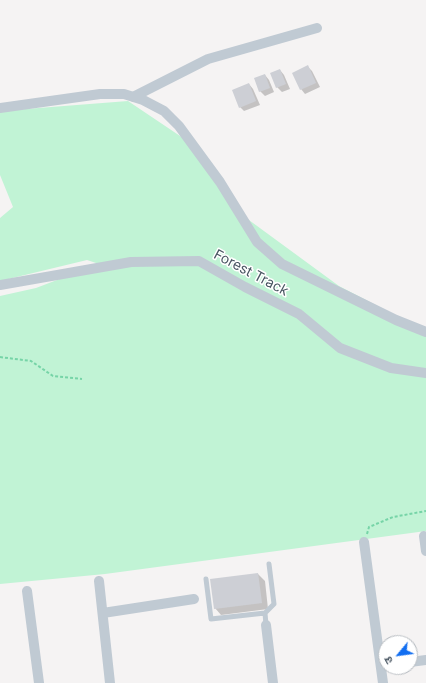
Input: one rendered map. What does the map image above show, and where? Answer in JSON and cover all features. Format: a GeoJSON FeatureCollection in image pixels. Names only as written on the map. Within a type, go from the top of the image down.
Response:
{"type":"FeatureCollection","features":[{"type":"Feature","properties":{"kind":"street"},"geometry":{"type":"LineString","coordinates":[[133,97],[208,59],[317,28]]}},
{"type":"Feature","properties":{"kind":"street"},"geometry":{"type":"LineString","coordinates":[[0,108],[100,94],[124,94],[143,100],[164,111],[179,126],[220,182],[257,242],[282,264],[396,320],[426,332]]}},
{"type":"Feature","properties":{"kind":"street","name":"Forest Track"},"geometry":{"type":"LineString","coordinates":[[0,285],[131,262],[199,261],[245,287],[299,314],[340,348],[391,368],[426,373]]}},
{"type":"Feature","properties":{"kind":"street"},"geometry":{"type":"LineString","coordinates":[[424,536],[426,551]]}},
{"type":"Feature","properties":{"kind":"street"},"geometry":{"type":"LineString","coordinates":[[364,542],[378,635]]}},
{"type":"Feature","properties":{"kind":"street"},"geometry":{"type":"LineString","coordinates":[[99,581],[110,683]]}},
{"type":"Feature","properties":{"kind":"street"},"geometry":{"type":"LineString","coordinates":[[27,591],[39,683]]}},
{"type":"Feature","properties":{"kind":"street"},"geometry":{"type":"LineString","coordinates":[[103,613],[194,599]]}},
{"type":"Feature","properties":{"kind":"street"},"geometry":{"type":"LineString","coordinates":[[266,625],[273,683]]}},
{"type":"Feature","properties":{"kind":"lane"},"geometry":{"type":"LineString","coordinates":[[206,579],[211,619],[264,613],[274,604],[269,564]]}},
{"type":"Feature","properties":{"kind":"lane"},"geometry":{"type":"LineString","coordinates":[[264,613],[266,625]]}},
{"type":"Feature","properties":{"kind":"path"},"geometry":{"type":"LineString","coordinates":[[0,357],[31,361],[53,376],[82,379]]}},
{"type":"Feature","properties":{"kind":"path"},"geometry":{"type":"LineString","coordinates":[[364,542],[369,527],[393,517],[426,511]]}},
{"type":"Feature","properties":{"kind":"green space"},"geometry":{"type":"Polygon","coordinates":[[[128,101],[189,142],[238,212],[339,286],[426,331],[426,531],[105,574],[0,584],[0,296],[36,288],[99,264],[87,260],[0,281],[0,218],[13,207],[0,175],[0,111],[128,101]]]}},
{"type":"Feature","properties":{"kind":"building"},"geometry":{"type":"Polygon","coordinates":[[[308,65],[316,83],[300,90],[292,73],[308,65]]]}},
{"type":"Feature","properties":{"kind":"building"},"geometry":{"type":"Polygon","coordinates":[[[280,69],[286,84],[276,88],[270,73],[280,69]]]}},
{"type":"Feature","properties":{"kind":"building"},"geometry":{"type":"Polygon","coordinates":[[[265,74],[270,88],[259,92],[254,78],[265,74]]]}},
{"type":"Feature","properties":{"kind":"building"},"geometry":{"type":"Polygon","coordinates":[[[249,83],[256,101],[239,108],[232,90],[249,83]]]}},
{"type":"Feature","properties":{"kind":"building"},"geometry":{"type":"Polygon","coordinates":[[[258,573],[262,603],[214,609],[210,579],[258,573]]]}}]}
